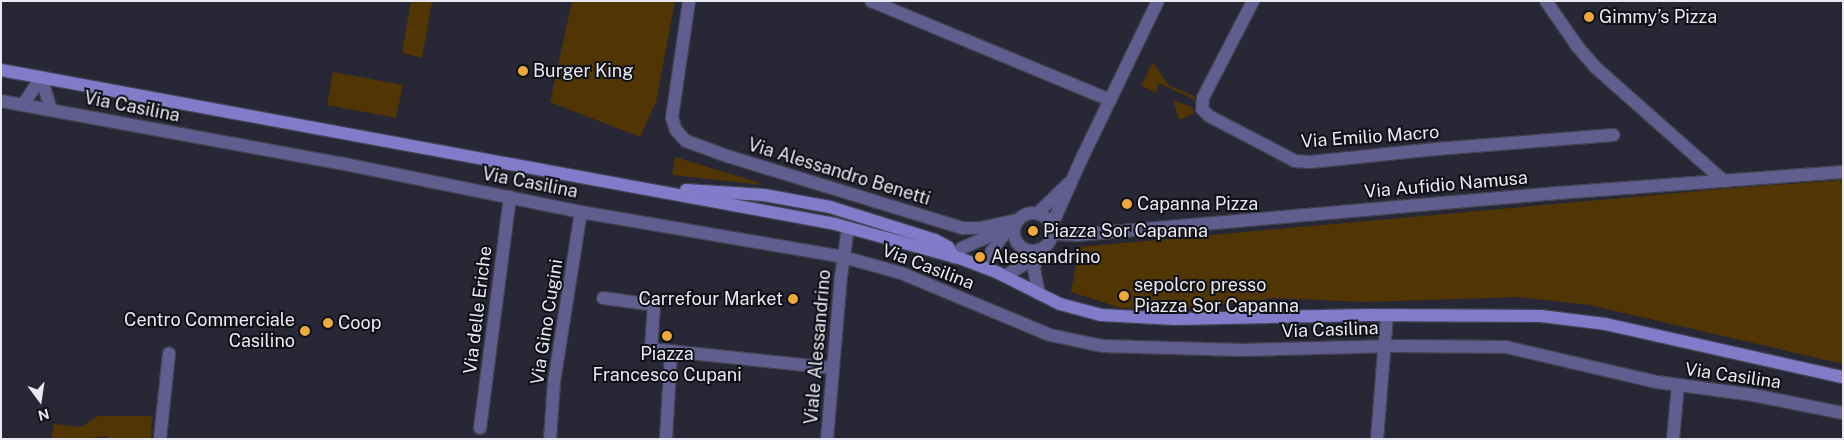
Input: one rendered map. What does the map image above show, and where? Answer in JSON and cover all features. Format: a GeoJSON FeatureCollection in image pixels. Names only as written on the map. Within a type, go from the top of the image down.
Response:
{"type":"FeatureCollection","features":[{"type":"Feature","properties":{"kind":"main road","name":"Via Casilina"},"geometry":{"type":"LineString","coordinates":[[1,70],[848,228],[954,257],[986,268],[1039,294],[1077,309],[1123,318],[1504,315],[1583,320],[1843,377]]}},
{"type":"Feature","properties":{"kind":"main road","name":"Via Casilina"},"geometry":{"type":"LineString","coordinates":[[656,191],[735,192],[830,207],[935,240],[948,247],[954,257]]}},
{"type":"Feature","properties":{"kind":"street","name":"Via Alessandro Benetti"},"geometry":{"type":"LineString","coordinates":[[689,1],[673,111],[673,123],[683,139],[736,158],[963,228],[1013,226]]}},
{"type":"Feature","properties":{"kind":"street"},"geometry":{"type":"LineString","coordinates":[[871,1],[1110,100]]}},
{"type":"Feature","properties":{"kind":"street"},"geometry":{"type":"LineString","coordinates":[[1004,276],[1037,254],[1047,244],[1071,181],[1158,1]]}},
{"type":"Feature","properties":{"kind":"street","name":"Via Emilio Macro"},"geometry":{"type":"LineString","coordinates":[[1253,1],[1206,93],[1202,109],[1209,116],[1296,161],[1310,162],[1436,149],[1613,135]]}},
{"type":"Feature","properties":{"kind":"street"},"geometry":{"type":"LineString","coordinates":[[1546,1],[1576,46],[1595,67],[1724,181]]}},
{"type":"Feature","properties":{"kind":"street"},"geometry":{"type":"LineString","coordinates":[[23,105],[41,77]]}},
{"type":"Feature","properties":{"kind":"street"},"geometry":{"type":"LineString","coordinates":[[41,77],[51,110]]}},
{"type":"Feature","properties":{"kind":"street","name":"Via Casilina"},"geometry":{"type":"LineString","coordinates":[[1,101],[340,163],[581,212],[843,258],[901,273],[1050,335],[1102,346],[1242,350],[1384,346],[1506,347],[1678,385],[1753,395],[1843,413]]}},
{"type":"Feature","properties":{"kind":"street","name":"Via Aufidio Namusa"},"geometry":{"type":"LineString","coordinates":[[1052,230],[1077,235],[1843,172]]}},
{"type":"Feature","properties":{"kind":"street"},"geometry":{"type":"LineString","coordinates":[[1038,213],[1071,181]]}},
{"type":"Feature","properties":{"kind":"street","name":"Via delle Eriche"},"geometry":{"type":"LineString","coordinates":[[480,428],[510,197]]}},
{"type":"Feature","properties":{"kind":"street","name":"Via Gino Cugini"},"geometry":{"type":"LineString","coordinates":[[550,439],[554,382],[581,212]]}},
{"type":"Feature","properties":{"kind":"street"},"geometry":{"type":"LineString","coordinates":[[986,268],[992,252],[1013,226],[1027,214],[1038,213],[1047,218],[1052,230]]}},
{"type":"Feature","properties":{"kind":"street"},"geometry":{"type":"LineString","coordinates":[[1013,226],[1019,245],[1037,254]]}},
{"type":"Feature","properties":{"kind":"street"},"geometry":{"type":"LineString","coordinates":[[954,257],[962,248],[1013,226]]}},
{"type":"Feature","properties":{"kind":"street","name":"Viale Alessandrino"},"geometry":{"type":"LineString","coordinates":[[827,439],[843,258],[848,228]]}},
{"type":"Feature","properties":{"kind":"street"},"geometry":{"type":"LineString","coordinates":[[1037,254],[1034,272],[1039,294]]}},
{"type":"Feature","properties":{"kind":"street"},"geometry":{"type":"LineString","coordinates":[[603,298],[654,305],[651,349],[833,368]]}},
{"type":"Feature","properties":{"kind":"street"},"geometry":{"type":"LineString","coordinates":[[1378,439],[1387,316]]}},
{"type":"Feature","properties":{"kind":"street"},"geometry":{"type":"LineString","coordinates":[[666,439],[671,351]]}},
{"type":"Feature","properties":{"kind":"street"},"geometry":{"type":"LineString","coordinates":[[160,439],[169,353]]}},
{"type":"Feature","properties":{"kind":"street"},"geometry":{"type":"LineString","coordinates":[[1673,439],[1678,385]]}},
{"type":"Feature","properties":{"kind":"shaded area"},"geometry":{"type":"Polygon","coordinates":[[[411,1],[432,1],[422,58],[402,53],[411,1]]]}},
{"type":"Feature","properties":{"kind":"shaded area"},"geometry":{"type":"Polygon","coordinates":[[[572,1],[675,1],[656,102],[640,137],[550,102],[572,1]]]}},
{"type":"Feature","properties":{"kind":"shaded area"},"geometry":{"type":"Polygon","coordinates":[[[1153,62],[1168,85],[1194,96],[1196,100],[1158,83],[1157,93],[1141,86],[1153,62]]]}},
{"type":"Feature","properties":{"kind":"shaded area"},"geometry":{"type":"Polygon","coordinates":[[[333,72],[403,85],[396,118],[327,105],[333,72]]]}},
{"type":"Feature","properties":{"kind":"shaded area"},"geometry":{"type":"Polygon","coordinates":[[[1173,100],[1192,107],[1194,113],[1179,120],[1173,100]]]}},
{"type":"Feature","properties":{"kind":"shaded area"},"geometry":{"type":"Polygon","coordinates":[[[675,157],[757,182],[763,185],[672,175],[675,157]]]}},
{"type":"Feature","properties":{"kind":"shaded area"},"geometry":{"type":"Polygon","coordinates":[[[1843,180],[1843,364],[1589,305],[1518,297],[1364,302],[1274,298],[1196,308],[1121,308],[1071,292],[1079,247],[1733,188],[1843,180]]]}},
{"type":"Feature","properties":{"kind":"shaded area"},"geometry":{"type":"Polygon","coordinates":[[[98,416],[152,416],[151,439],[109,439],[107,436],[84,439],[51,439],[54,424],[81,427],[98,416]]]}},
{"type":"Feature","properties":{"kind":"place","name":"Gimmy’s Pizza"},"geometry":{"type":"Point","coordinates":[1589,17]}},
{"type":"Feature","properties":{"kind":"place","name":"Burger King"},"geometry":{"type":"Point","coordinates":[523,71]}},
{"type":"Feature","properties":{"kind":"place","name":"Capanna Pizza"},"geometry":{"type":"Point","coordinates":[1127,204]}},
{"type":"Feature","properties":{"kind":"place","name":"Piazza Sor Capanna"},"geometry":{"type":"Point","coordinates":[1033,231]}},
{"type":"Feature","properties":{"kind":"place","name":"Alessandrino"},"geometry":{"type":"Point","coordinates":[980,257]}},
{"type":"Feature","properties":{"kind":"place","name":"sepolcro presso Piazza Sor Capanna"},"geometry":{"type":"Point","coordinates":[1124,296]}},
{"type":"Feature","properties":{"kind":"place","name":"Carrefour Market"},"geometry":{"type":"Point","coordinates":[793,299]}},
{"type":"Feature","properties":{"kind":"place","name":"Coop"},"geometry":{"type":"Point","coordinates":[328,323]}},
{"type":"Feature","properties":{"kind":"place","name":"Centro Commerciale Casilino"},"geometry":{"type":"Point","coordinates":[305,331]}},
{"type":"Feature","properties":{"kind":"place","name":"Piazza Francesco Cupani"},"geometry":{"type":"Point","coordinates":[667,336]}}]}
